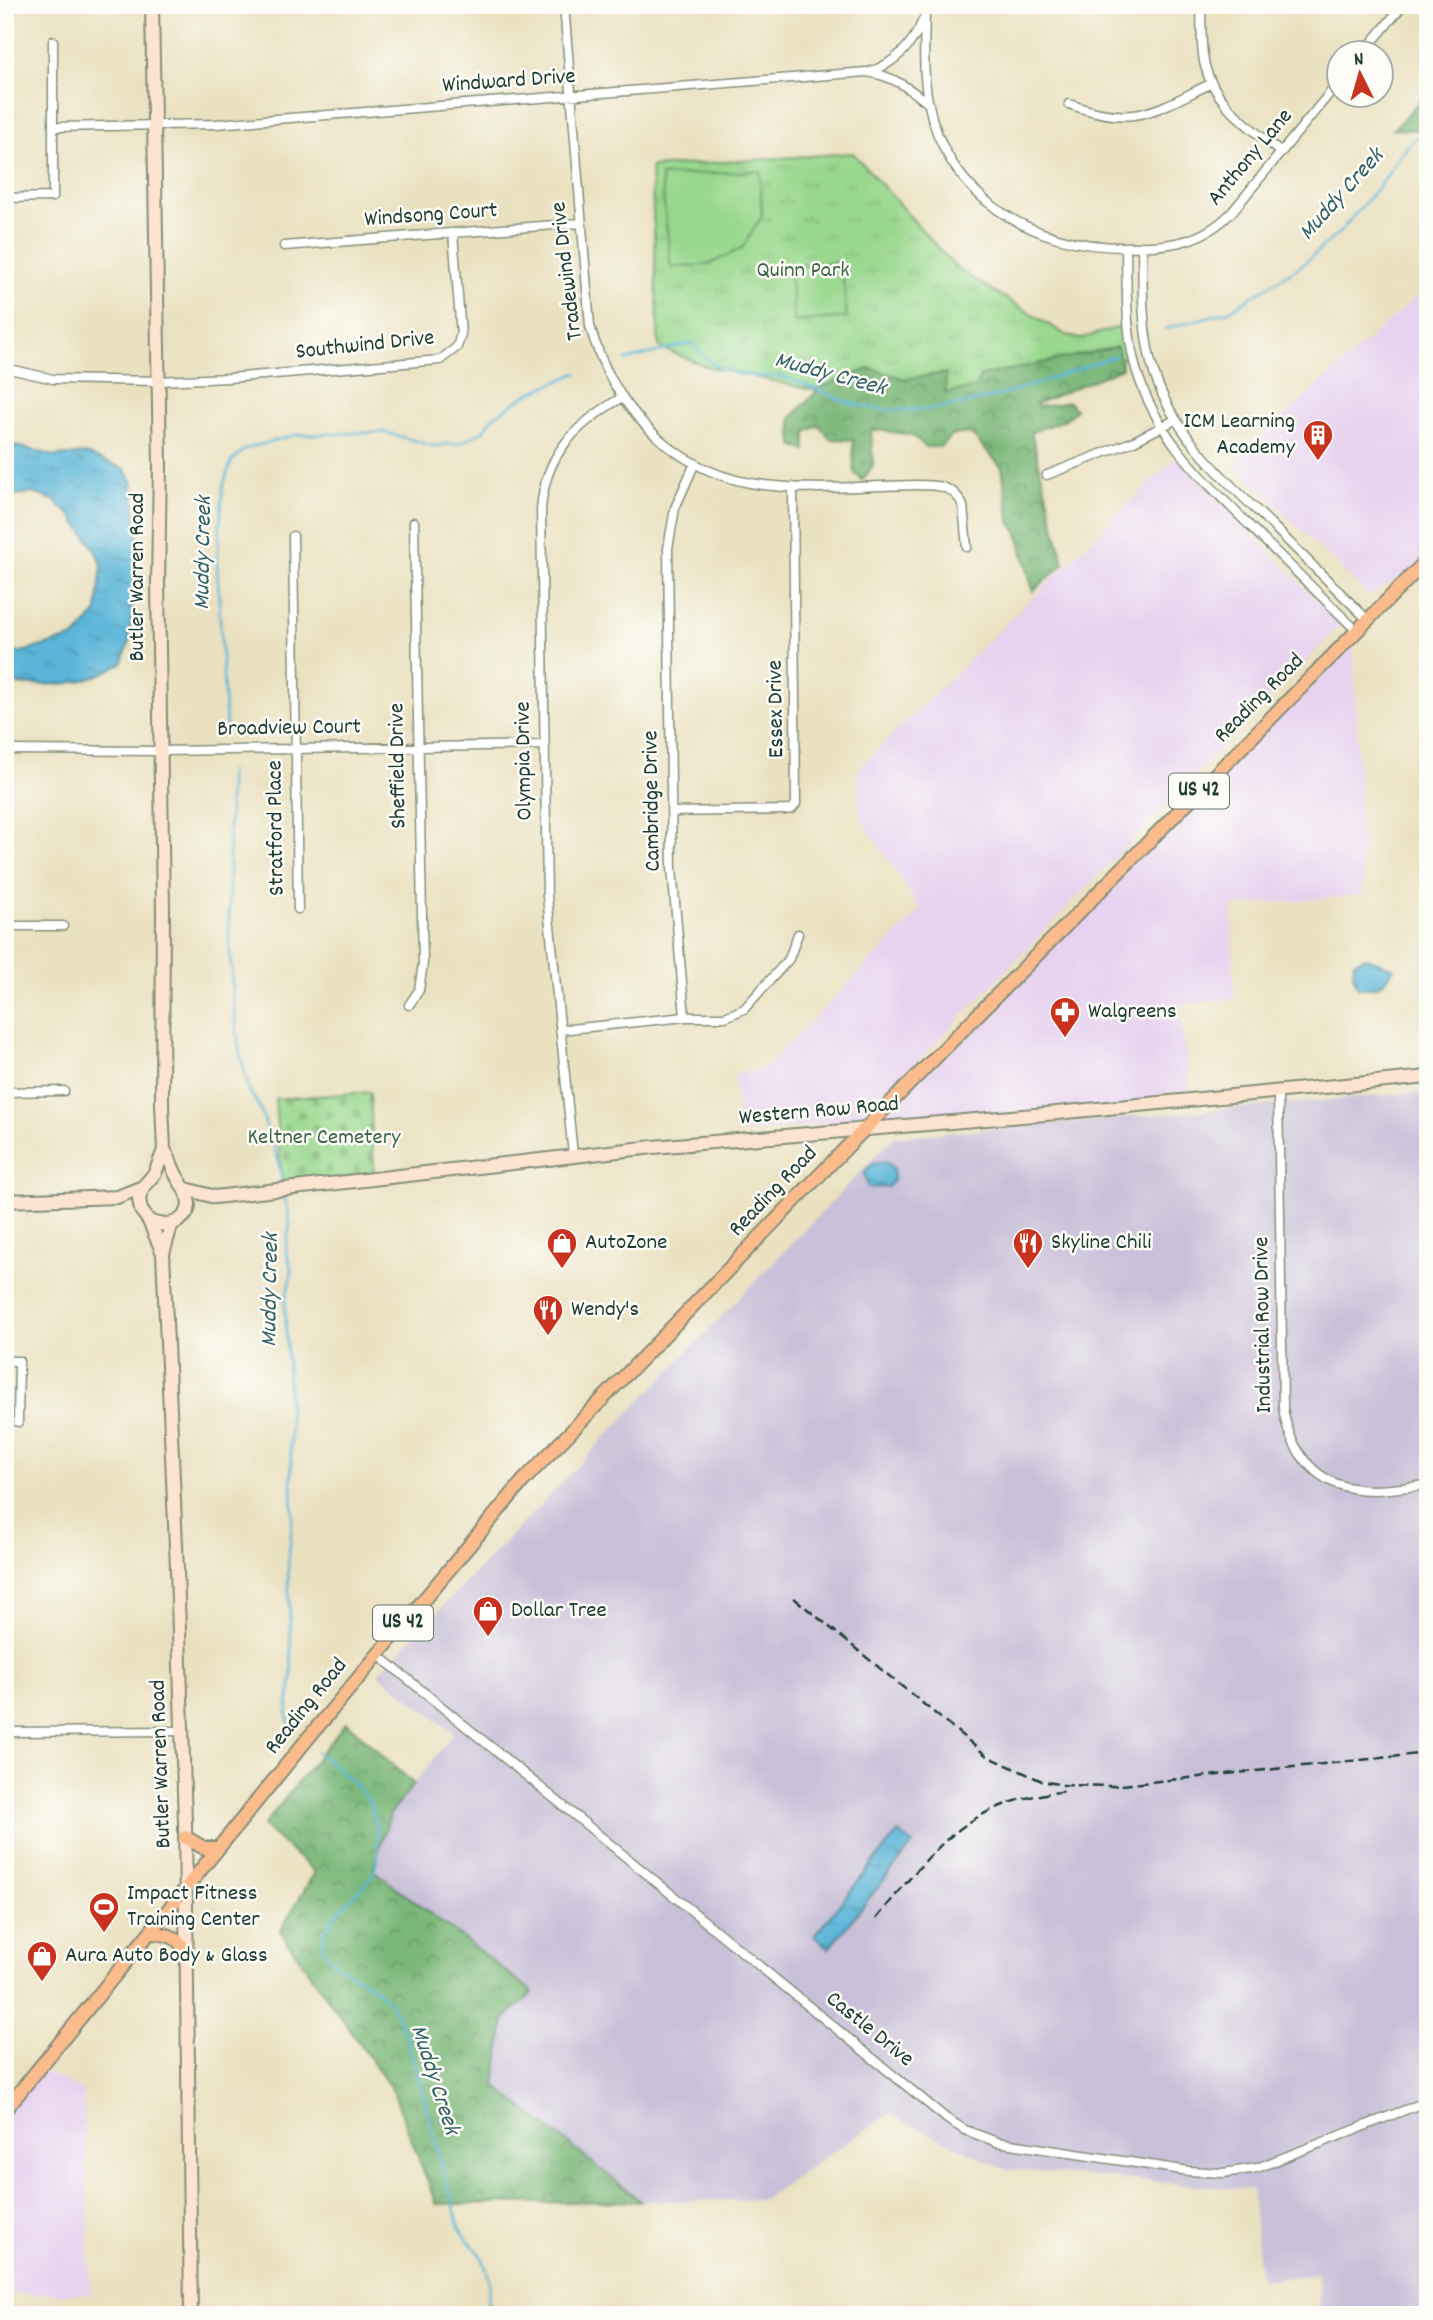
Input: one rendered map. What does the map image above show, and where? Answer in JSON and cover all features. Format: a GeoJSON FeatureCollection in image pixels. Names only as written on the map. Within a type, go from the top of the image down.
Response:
{"type":"FeatureCollection","features":[{"type":"Feature","properties":{"kind":"main road","name":"Butler Warren Road"},"geometry":{"type":"LineString","coordinates":[[152,5],[159,381],[163,911],[161,1077],[164,1150],[189,1200],[187,1211]]}},
{"type":"Feature","properties":{"kind":"main road","name":"Reading Road"},"geometry":{"type":"LineString","coordinates":[[186,1887],[524,1480],[866,1128],[1428,559]]}},
{"type":"Feature","properties":{"kind":"main road","name":"Western Row Road"},"geometry":{"type":"LineString","coordinates":[[187,1211],[215,1196],[573,1155],[1428,1077]]}},
{"type":"Feature","properties":{"kind":"main road","name":"Butler Warren Road"},"geometry":{"type":"LineString","coordinates":[[163,1253],[139,1199],[164,1150]]}},
{"type":"Feature","properties":{"kind":"main road"},"geometry":{"type":"LineString","coordinates":[[5,1200],[117,1197],[162,1176],[182,1184]]}},
{"type":"Feature","properties":{"kind":"main road","name":"Western Row Road"},"geometry":{"type":"LineString","coordinates":[[182,1184],[215,1196]]}},
{"type":"Feature","properties":{"kind":"main road"},"geometry":{"type":"LineString","coordinates":[[117,1197],[161,1225],[173,1223],[187,1211]]}},
{"type":"Feature","properties":{"kind":"main road","name":"Butler Warren Road"},"geometry":{"type":"LineString","coordinates":[[173,1223],[163,1253],[185,1837],[191,2315]]}},
{"type":"Feature","properties":{"kind":"main road"},"geometry":{"type":"LineString","coordinates":[[185,1837],[204,1848],[218,1848]]}},
{"type":"Feature","properties":{"kind":"main road","name":"US 42"},"geometry":{"type":"LineString","coordinates":[[5,2110],[186,1887]]}},
{"type":"Feature","properties":{"kind":"main road"},"geometry":{"type":"LineString","coordinates":[[151,1933],[171,1935],[181,1942],[186,1952]]}},
{"type":"Feature","properties":{"kind":"street","name":"Tradewind Drive"},"geometry":{"type":"LineString","coordinates":[[564,5],[590,326],[606,372],[621,398],[657,438],[695,464],[729,478],[793,487],[944,487],[956,494],[963,506],[967,547]]}},
{"type":"Feature","properties":{"kind":"street","name":"Anthony Lane"},"geometry":{"type":"LineString","coordinates":[[925,5],[926,86],[929,104],[944,145],[954,163],[995,209],[1024,227],[1063,241],[1084,245],[1142,246],[1187,241],[1212,230],[1231,212],[1324,101]]}},
{"type":"Feature","properties":{"kind":"street"},"geometry":{"type":"LineString","coordinates":[[1201,5],[1203,51],[1212,83],[1232,112],[1281,153]]}},
{"type":"Feature","properties":{"kind":"street"},"geometry":{"type":"LineString","coordinates":[[1376,38],[1403,5]]}},
{"type":"Feature","properties":{"kind":"street","name":"Windward Drive"},"geometry":{"type":"LineString","coordinates":[[54,127],[216,124],[866,72],[882,67],[900,56],[918,34],[925,18]]}},
{"type":"Feature","properties":{"kind":"street"},"geometry":{"type":"LineString","coordinates":[[5,198],[53,197],[52,41]]}},
{"type":"Feature","properties":{"kind":"street","name":"Windward Drive"},"geometry":{"type":"LineString","coordinates":[[866,72],[893,79],[912,89],[929,104]]}},
{"type":"Feature","properties":{"kind":"street"},"geometry":{"type":"LineString","coordinates":[[1069,104],[1108,116],[1136,116],[1156,110],[1212,83]]}},
{"type":"Feature","properties":{"kind":"street","name":"Windsong Court"},"geometry":{"type":"LineString","coordinates":[[284,246],[581,223]]}},
{"type":"Feature","properties":{"kind":"street","name":"Southwind Drive"},"geometry":{"type":"LineString","coordinates":[[159,381],[398,365],[433,362],[446,357],[457,347],[461,334],[453,233]]}},
{"type":"Feature","properties":{"kind":"street"},"geometry":{"type":"LineString","coordinates":[[1142,246],[1147,346],[1154,374],[1175,420],[1209,463],[1368,620]]}},
{"type":"Feature","properties":{"kind":"street"},"geometry":{"type":"LineString","coordinates":[[1126,247],[1129,327],[1133,354],[1145,394],[1161,427],[1192,468],[1357,631]]}},
{"type":"Feature","properties":{"kind":"street"},"geometry":{"type":"LineString","coordinates":[[5,368],[53,379],[159,381]]}},
{"type":"Feature","properties":{"kind":"street","name":"Olympia Drive"},"geometry":{"type":"LineString","coordinates":[[573,1155],[547,896],[541,510],[545,483],[555,458],[571,435],[596,412],[621,398]]}},
{"type":"Feature","properties":{"kind":"street"},"geometry":{"type":"LineString","coordinates":[[1048,475],[1133,441],[1175,420]]}},
{"type":"Feature","properties":{"kind":"street","name":"Cambridge Drive"},"geometry":{"type":"LineString","coordinates":[[685,1017],[675,905],[671,812],[669,534],[674,508],[695,464]]}},
{"type":"Feature","properties":{"kind":"street","name":"Essex Drive"},"geometry":{"type":"LineString","coordinates":[[671,812],[785,810],[792,809],[796,804],[793,487]]}},
{"type":"Feature","properties":{"kind":"street","name":"Sheffield Drive"},"geometry":{"type":"LineString","coordinates":[[409,1005],[419,990],[423,963],[414,522]]}},
{"type":"Feature","properties":{"kind":"street","name":"Stratford Place"},"geometry":{"type":"LineString","coordinates":[[293,536],[298,909]]}},
{"type":"Feature","properties":{"kind":"street","name":"Broadview Court"},"geometry":{"type":"LineString","coordinates":[[5,750],[161,751],[544,745]]}},
{"type":"Feature","properties":{"kind":"street"},"geometry":{"type":"LineString","coordinates":[[5,926],[63,926]]}},
{"type":"Feature","properties":{"kind":"street"},"geometry":{"type":"LineString","coordinates":[[560,1030],[685,1017],[725,1017],[744,1009],[789,959],[798,934]]}},
{"type":"Feature","properties":{"kind":"street"},"geometry":{"type":"LineString","coordinates":[[5,1092],[64,1091]]}},
{"type":"Feature","properties":{"kind":"street","name":"Industrial Row Drive"},"geometry":{"type":"LineString","coordinates":[[1278,1092],[1283,1407],[1288,1433],[1301,1457],[1311,1467],[1339,1485],[1366,1490],[1428,1485]]}},
{"type":"Feature","properties":{"kind":"street"},"geometry":{"type":"LineString","coordinates":[[5,1361],[19,1361],[18,1422]]}},
{"type":"Feature","properties":{"kind":"street","name":"Castle Drive"},"geometry":{"type":"LineString","coordinates":[[377,1654],[947,2119],[983,2138],[1017,2146],[1189,2171],[1227,2173],[1257,2168],[1428,2101]]}},
{"type":"Feature","properties":{"kind":"street"},"geometry":{"type":"LineString","coordinates":[[5,1732],[181,1731]]}},
{"type":"Feature","properties":{"kind":"shaded area"},"geometry":{"type":"Polygon","coordinates":[[[1428,286],[1428,560],[1369,596],[1233,463],[1428,286]]]}},
{"type":"Feature","properties":{"kind":"shaded area"},"geometry":{"type":"Polygon","coordinates":[[[1176,457],[1341,624],[861,1120],[739,1134],[735,1074],[763,1070],[921,910],[860,817],[858,769],[1176,457]]]}},
{"type":"Feature","properties":{"kind":"shaded area"},"geometry":{"type":"Polygon","coordinates":[[[1353,635],[1363,895],[1232,906],[1234,999],[1180,1005],[1190,1101],[866,1128],[1353,635]]]}},
{"type":"Feature","properties":{"kind":"shaded area"},"geometry":{"type":"Polygon","coordinates":[[[1428,1092],[1428,2315],[1320,2315],[1318,2274],[1260,2280],[1252,2190],[1004,2169],[889,2114],[762,2200],[641,2201],[495,2086],[504,2020],[533,1993],[373,1869],[390,1814],[454,1733],[378,1674],[894,1137],[1428,1092]]]}},
{"type":"Feature","properties":{"kind":"shaded area"},"geometry":{"type":"Polygon","coordinates":[[[39,2069],[83,2090],[91,2294],[5,2294],[5,2110],[39,2069]]]}},
{"type":"Feature","properties":{"kind":"green space"},"geometry":{"type":"Polygon","coordinates":[[[1428,93],[1428,130],[1393,129],[1428,93]]]}},
{"type":"Feature","properties":{"kind":"green space","name":"Quinn Park"},"geometry":{"type":"Polygon","coordinates":[[[853,153],[956,268],[1066,335],[1080,339],[1125,325],[1129,356],[1020,399],[849,398],[705,366],[659,347],[651,167],[853,153]]]}},
{"type":"Feature","properties":{"kind":"green space"},"geometry":{"type":"Polygon","coordinates":[[[760,171],[762,216],[742,248],[710,264],[671,268],[661,176],[760,171]]]}},
{"type":"Feature","properties":{"kind":"green space"},"geometry":{"type":"Polygon","coordinates":[[[841,262],[847,317],[794,322],[790,266],[841,262]]]}},
{"type":"Feature","properties":{"kind":"green space"},"geometry":{"type":"Polygon","coordinates":[[[1117,347],[1122,368],[1036,404],[1038,407],[1069,402],[1076,410],[1064,420],[1031,432],[1064,564],[1033,591],[1018,534],[1010,522],[1002,467],[970,433],[952,435],[940,447],[926,447],[912,435],[871,429],[873,465],[862,481],[854,472],[853,440],[830,439],[819,425],[806,432],[806,451],[793,445],[791,418],[821,387],[870,368],[906,379],[946,373],[945,393],[976,387],[980,376],[1117,347]]]}},
{"type":"Feature","properties":{"kind":"green space","name":"Keltner Cemetery"},"geometry":{"type":"Polygon","coordinates":[[[370,1092],[374,1173],[282,1190],[275,1099],[370,1092]]]}},
{"type":"Feature","properties":{"kind":"green space"},"geometry":{"type":"Polygon","coordinates":[[[346,1722],[414,1784],[390,1814],[373,1870],[533,1992],[504,2020],[495,2086],[641,2201],[436,2204],[393,2091],[280,1931],[315,1872],[263,1826],[346,1722]]]}},
{"type":"Feature","properties":{"kind":"water"},"geometry":{"type":"Polygon","coordinates":[[[5,443],[55,456],[86,454],[125,469],[133,483],[138,544],[129,643],[122,663],[93,677],[66,684],[5,684],[5,653],[21,652],[75,637],[97,612],[102,564],[72,516],[53,500],[33,493],[5,496],[5,443]]]}},
{"type":"Feature","properties":{"kind":"water"},"geometry":{"type":"Polygon","coordinates":[[[1365,957],[1394,968],[1379,985],[1358,988],[1353,975],[1354,962],[1365,957]]]}},
{"type":"Feature","properties":{"kind":"water"},"geometry":{"type":"Polygon","coordinates":[[[886,1161],[894,1169],[893,1181],[888,1187],[868,1188],[864,1173],[873,1163],[886,1161]]]}},
{"type":"Feature","properties":{"kind":"water"},"geometry":{"type":"Polygon","coordinates":[[[898,1832],[913,1844],[829,1948],[814,1936],[898,1832]]]}},
{"type":"Feature","properties":{"kind":"waterway","name":"Muddy Creek"},"geometry":{"type":"LineString","coordinates":[[1165,329],[1229,311],[1302,265],[1340,232],[1415,138],[1428,129]]}},
{"type":"Feature","properties":{"kind":"waterway","name":"Muddy Creek"},"geometry":{"type":"LineString","coordinates":[[626,360],[692,343],[712,363],[735,374],[781,377],[852,404],[894,410],[959,405],[991,398],[1115,356]]}},
{"type":"Feature","properties":{"kind":"waterway","name":"Muddy Creek"},"geometry":{"type":"LineString","coordinates":[[226,729],[217,564],[223,487],[231,462],[245,449],[295,435],[384,432],[434,446],[460,443],[483,431],[493,417],[526,395],[577,373]]}},
{"type":"Feature","properties":{"kind":"waterway","name":"Muddy Creek"},"geometry":{"type":"LineString","coordinates":[[229,771],[229,934],[239,1049],[249,1090],[260,1108],[277,1157],[283,1185]]}},
{"type":"Feature","properties":{"kind":"waterway","name":"Muddy Creek"},"geometry":{"type":"LineString","coordinates":[[284,1192],[290,1223],[286,1250],[292,1272],[285,1302],[293,1512],[288,1567],[292,1677],[287,1714],[292,1734]]}},
{"type":"Feature","properties":{"kind":"waterway","name":"Muddy Creek"},"geometry":{"type":"LineString","coordinates":[[317,1752],[364,1794],[371,1808],[378,1839],[377,1861],[370,1878],[335,1915],[321,1946],[336,1964],[376,1989],[390,2003],[406,2035],[460,2229],[483,2259],[490,2281],[486,2315]]}},
{"type":"Feature","properties":{"kind":"railway"},"geometry":{"type":"LineString","coordinates":[[794,1598],[987,1756],[1042,1781],[1064,1785],[1112,1786],[1428,1753]]}},
{"type":"Feature","properties":{"kind":"railway"},"geometry":{"type":"LineString","coordinates":[[876,1919],[936,1849],[978,1817],[1003,1805],[1067,1791]]}},
{"type":"Feature","properties":{"kind":"place","name":"ICM Learning Academy"},"geometry":{"type":"Point","coordinates":[1318,462]}},
{"type":"Feature","properties":{"kind":"place","name":"Walgreens"},"geometry":{"type":"Point","coordinates":[1065,1039]}},
{"type":"Feature","properties":{"kind":"place","name":"AutoZone"},"geometry":{"type":"Point","coordinates":[562,1270]}},
{"type":"Feature","properties":{"kind":"place","name":"Skyline Chili"},"geometry":{"type":"Point","coordinates":[1028,1270]}},
{"type":"Feature","properties":{"kind":"place","name":"Wendy's"},"geometry":{"type":"Point","coordinates":[548,1337]}},
{"type":"Feature","properties":{"kind":"place","name":"Dollar Tree"},"geometry":{"type":"Point","coordinates":[488,1638]}},
{"type":"Feature","properties":{"kind":"place","name":"Impact Fitness Training Center"},"geometry":{"type":"Point","coordinates":[104,1934]}},
{"type":"Feature","properties":{"kind":"place","name":"Aura Auto Body & Glass"},"geometry":{"type":"Point","coordinates":[42,1983]}}]}
